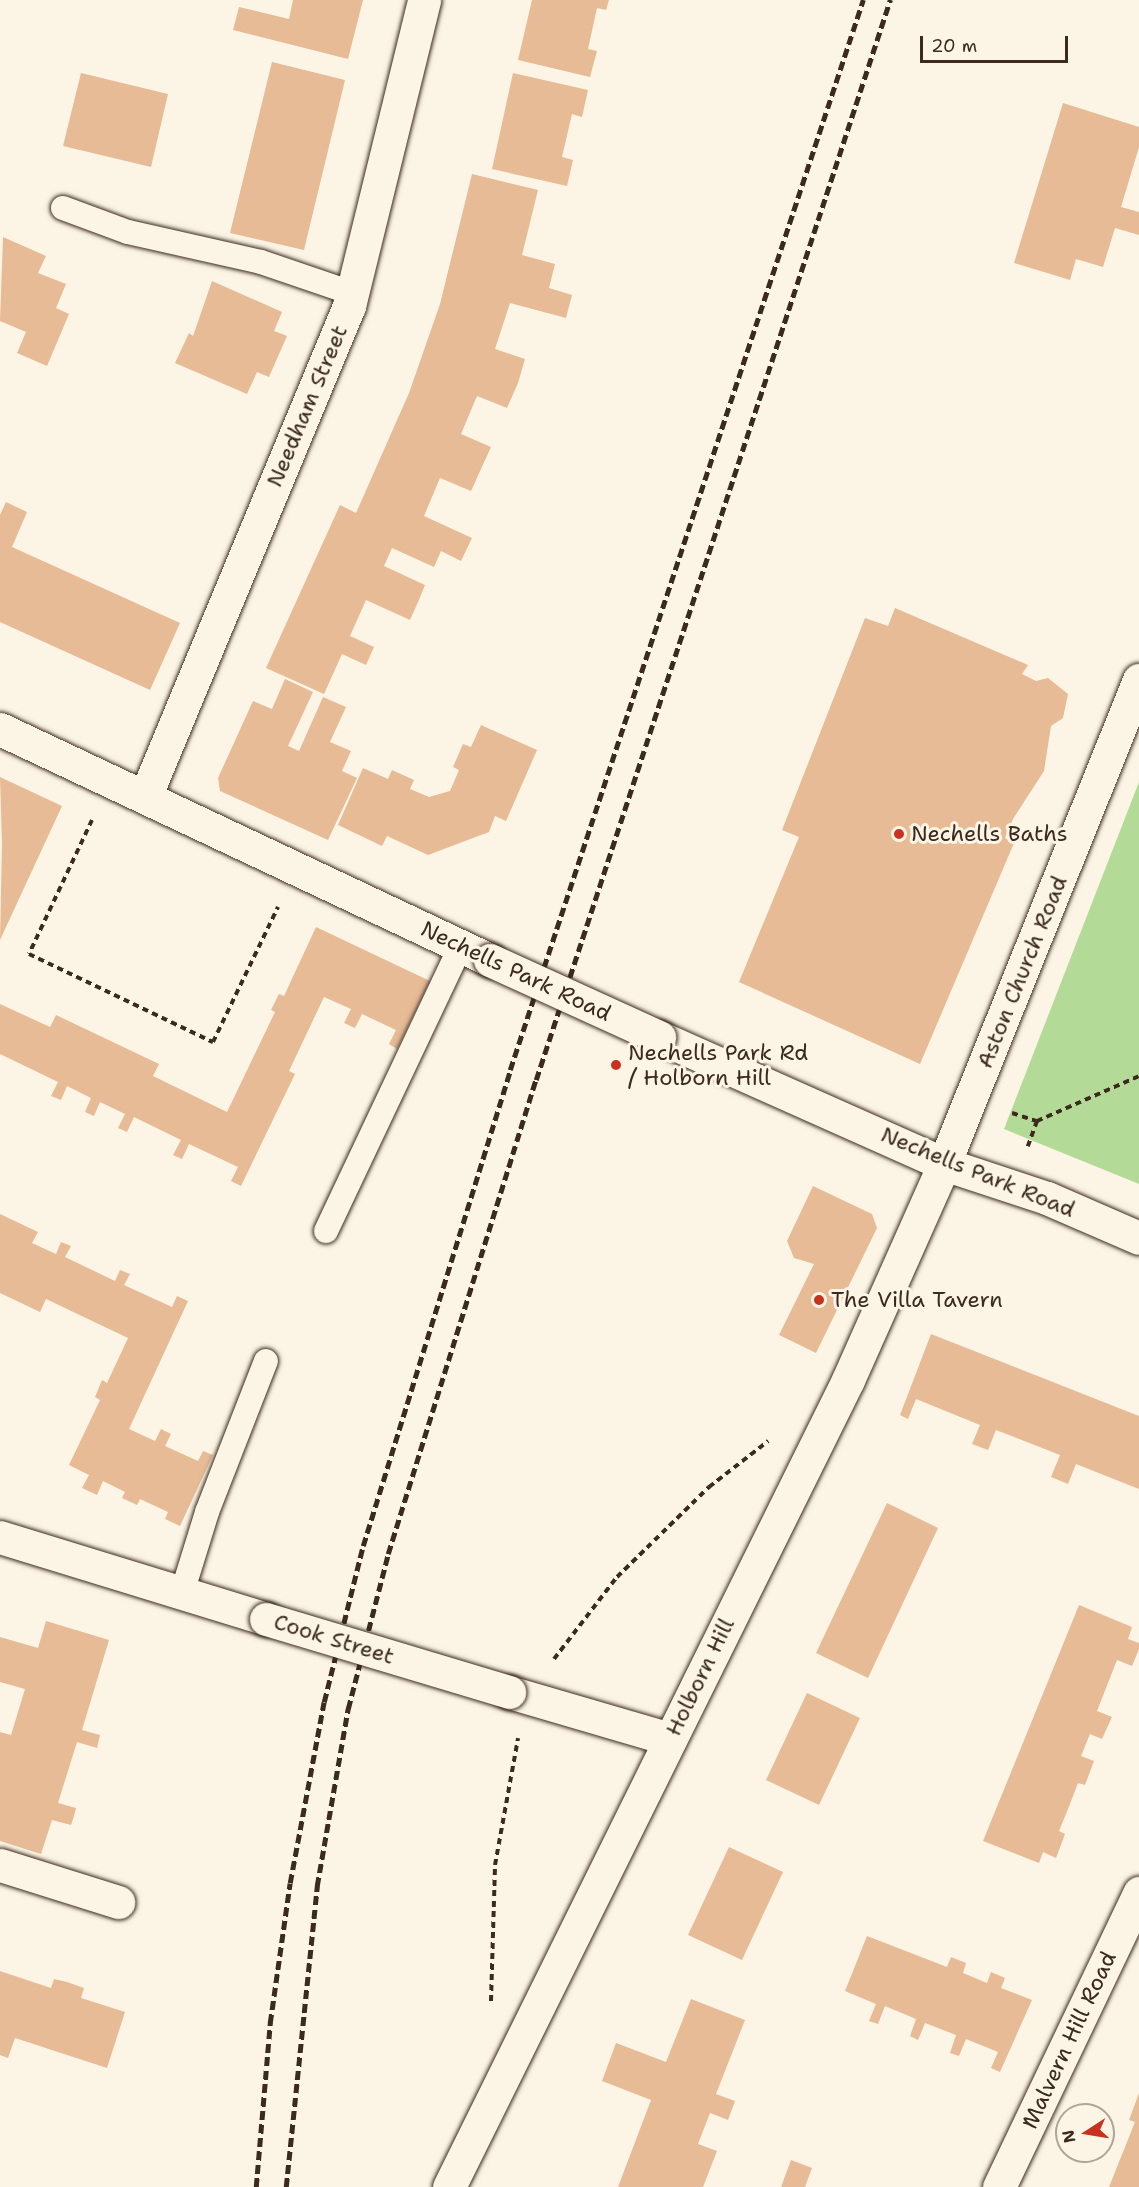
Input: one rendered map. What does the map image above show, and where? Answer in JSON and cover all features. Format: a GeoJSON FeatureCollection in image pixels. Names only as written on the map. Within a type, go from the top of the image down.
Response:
{"type":"FeatureCollection","features":[{"type":"Feature","properties":{"kind":"street","name":"Needham Street"},"geometry":{"type":"LineString","coordinates":[[145,797],[352,292],[424,0]]}},
{"type":"Feature","properties":{"kind":"street","name":"Aston Church Road"},"geometry":{"type":"LineString","coordinates":[[944,1164],[1139,680]]}},
{"type":"Feature","properties":{"kind":"street","name":"Nechells Park Road"},"geometry":{"type":"LineString","coordinates":[[0,729],[659,1037],[944,1164],[1014,1188],[1139,1238]]}},
{"type":"Feature","properties":{"kind":"street","name":"Holborn Hill"},"geometry":{"type":"LineString","coordinates":[[450,2187],[848,1380],[944,1164]]}},
{"type":"Feature","properties":{"kind":"street","name":"Cook Street"},"geometry":{"type":"LineString","coordinates":[[0,1537],[670,1739]]}},
{"type":"Feature","properties":{"kind":"street"},"geometry":{"type":"LineString","coordinates":[[0,1865],[118,1902]]}},
{"type":"Feature","properties":{"kind":"street","name":"Malvern Hill Road"},"geometry":{"type":"LineString","coordinates":[[999,2187],[1139,1893]]}},
{"type":"Feature","properties":{"kind":"lane"},"geometry":{"type":"LineString","coordinates":[[63,208],[128,232],[261,262],[352,292]]}},
{"type":"Feature","properties":{"kind":"lane"},"geometry":{"type":"LineString","coordinates":[[326,1230],[461,946]]}},
{"type":"Feature","properties":{"kind":"lane"},"geometry":{"type":"LineString","coordinates":[[182,1593],[207,1512],[266,1361]]}},
{"type":"Feature","properties":{"kind":"path"},"geometry":{"type":"LineString","coordinates":[[111,782],[29,954],[213,1042],[296,868]]}},
{"type":"Feature","properties":{"kind":"path"},"geometry":{"type":"LineString","coordinates":[[971,1099],[1037,1121],[1139,1076]]}},
{"type":"Feature","properties":{"kind":"path"},"geometry":{"type":"LineString","coordinates":[[1014,1188],[1037,1121]]}},
{"type":"Feature","properties":{"kind":"green space"},"geometry":{"type":"Polygon","coordinates":[[[1139,782],[1139,1184],[1004,1129],[1139,782]]]}},
{"type":"Feature","properties":{"kind":"building"},"geometry":{"type":"Polygon","coordinates":[[[293,0],[363,0],[348,59],[233,30],[239,7],[289,19],[293,0]]]}},
{"type":"Feature","properties":{"kind":"building"},"geometry":{"type":"Polygon","coordinates":[[[532,0],[609,0],[606,10],[597,8],[588,49],[597,51],[590,77],[518,60],[532,0]]]}},
{"type":"Feature","properties":{"kind":"building"},"geometry":{"type":"Polygon","coordinates":[[[272,62],[345,80],[304,250],[230,233],[272,62]]]}},
{"type":"Feature","properties":{"kind":"building"},"geometry":{"type":"Polygon","coordinates":[[[81,73],[168,94],[151,167],[63,146],[81,73]]]}},
{"type":"Feature","properties":{"kind":"building"},"geometry":{"type":"Polygon","coordinates":[[[513,73],[588,90],[582,117],[572,114],[562,157],[573,160],[567,186],[492,169],[513,73]]]}},
{"type":"Feature","properties":{"kind":"building"},"geometry":{"type":"Polygon","coordinates":[[[1063,103],[1139,127],[1139,147],[1121,207],[1139,212],[1139,235],[1115,228],[1103,267],[1076,259],[1070,280],[1014,263],[1063,103]]]}},
{"type":"Feature","properties":{"kind":"building"},"geometry":{"type":"Polygon","coordinates":[[[472,174],[538,190],[522,255],[555,264],[549,288],[572,295],[566,318],[510,303],[495,349],[525,359],[518,383],[507,408],[477,396],[461,434],[491,447],[471,491],[440,478],[424,516],[472,538],[461,561],[441,551],[434,567],[392,548],[384,566],[425,585],[410,620],[366,600],[350,636],[374,647],[366,665],[342,654],[324,694],[266,668],[340,505],[356,513],[409,393],[440,304],[472,174]]]}},
{"type":"Feature","properties":{"kind":"building"},"geometry":{"type":"Polygon","coordinates":[[[3,237],[46,256],[38,273],[66,284],[56,308],[69,314],[47,366],[17,353],[26,332],[0,321],[3,237]]]}},
{"type":"Feature","properties":{"kind":"building"},"geometry":{"type":"Polygon","coordinates":[[[212,281],[282,312],[274,331],[287,336],[269,377],[257,372],[247,394],[175,363],[189,333],[193,336],[212,281]]]}},
{"type":"Feature","properties":{"kind":"building"},"geometry":{"type":"Polygon","coordinates":[[[6,502],[27,512],[12,547],[180,623],[150,690],[0,622],[0,515],[6,502]]]}},
{"type":"Feature","properties":{"kind":"building","name":"Nechells Baths"},"geometry":{"type":"Polygon","coordinates":[[[895,608],[1028,665],[1022,674],[1036,681],[1048,678],[1068,694],[1063,718],[1051,726],[1044,771],[1013,819],[1005,838],[1014,843],[920,1064],[739,982],[799,837],[782,830],[865,618],[888,626],[895,608]]]}},
{"type":"Feature","properties":{"kind":"building"},"geometry":{"type":"Polygon","coordinates":[[[285,679],[313,692],[288,746],[299,751],[323,697],[346,707],[330,742],[351,751],[342,771],[357,778],[328,840],[220,791],[218,778],[253,701],[272,709],[285,679]]]}},
{"type":"Feature","properties":{"kind":"building"},"geometry":{"type":"Polygon","coordinates":[[[481,725],[537,750],[506,821],[495,816],[489,832],[428,855],[387,836],[382,846],[338,825],[363,768],[388,779],[392,770],[414,780],[410,789],[429,797],[450,791],[459,770],[453,767],[463,744],[471,747],[481,725]]]}},
{"type":"Feature","properties":{"kind":"building"},"geometry":{"type":"Polygon","coordinates":[[[0,777],[62,806],[0,940],[2,844],[0,777]]]}},
{"type":"Feature","properties":{"kind":"building"},"geometry":{"type":"Polygon","coordinates":[[[316,927],[430,981],[397,1049],[389,1044],[396,1030],[362,1014],[355,1028],[344,1023],[351,1009],[324,997],[289,1071],[295,1074],[241,1186],[231,1181],[238,1167],[189,1144],[182,1159],[173,1155],[181,1140],[134,1117],[127,1132],[118,1128],[125,1114],[100,1102],[94,1116],[85,1112],[91,1098],[67,1086],[61,1100],[51,1096],[58,1082],[0,1054],[0,1004],[50,1027],[56,1015],[159,1064],[153,1076],[227,1112],[275,1012],[271,1010],[279,994],[284,996],[316,927]]]}},
{"type":"Feature","properties":{"kind":"building","name":"The Villa Tavern"},"geometry":{"type":"Polygon","coordinates":[[[813,1186],[872,1214],[877,1228],[816,1353],[779,1335],[814,1264],[794,1258],[787,1241],[813,1186]]]}},
{"type":"Feature","properties":{"kind":"building"},"geometry":{"type":"Polygon","coordinates":[[[0,1214],[38,1232],[32,1243],[56,1254],[61,1242],[71,1246],[65,1257],[115,1281],[120,1270],[130,1274],[124,1285],[172,1307],[177,1296],[188,1301],[129,1429],[155,1441],[161,1429],[171,1434],[165,1446],[198,1461],[203,1451],[213,1455],[180,1526],[165,1519],[168,1512],[140,1499],[137,1505],[122,1498],[125,1492],[103,1481],[97,1495],[82,1488],[89,1475],[69,1465],[100,1400],[95,1397],[102,1380],[107,1383],[128,1338],[46,1299],[40,1312],[0,1293],[0,1214]]]}},
{"type":"Feature","properties":{"kind":"building"},"geometry":{"type":"Polygon","coordinates":[[[931,1334],[1139,1416],[1139,1489],[1076,1464],[1068,1484],[1051,1477],[1060,1455],[996,1430],[988,1450],[972,1444],[980,1425],[916,1399],[908,1419],[900,1415],[931,1334]]]}},
{"type":"Feature","properties":{"kind":"building"},"geometry":{"type":"Polygon","coordinates":[[[887,1503],[938,1528],[868,1678],[816,1653],[887,1503]]]}},
{"type":"Feature","properties":{"kind":"building"},"geometry":{"type":"Polygon","coordinates":[[[1079,1605],[1132,1627],[1128,1639],[1139,1643],[1139,1649],[1132,1666],[1117,1660],[1097,1711],[1112,1717],[1102,1739],[1090,1734],[1081,1756],[1094,1761],[1085,1785],[1078,1783],[1059,1831],[1065,1834],[1056,1858],[1043,1852],[1039,1863],[983,1841],[1079,1605]]]}},
{"type":"Feature","properties":{"kind":"building"},"geometry":{"type":"Polygon","coordinates":[[[46,1621],[109,1640],[82,1730],[100,1735],[97,1748],[77,1742],[58,1803],[76,1808],[74,1816],[71,1825],[52,1820],[41,1854],[0,1841],[0,1732],[11,1735],[25,1689],[0,1682],[0,1637],[38,1648],[46,1621]]]}},
{"type":"Feature","properties":{"kind":"building"},"geometry":{"type":"Polygon","coordinates":[[[807,1693],[860,1718],[819,1805],[766,1780],[807,1693]]]}},
{"type":"Feature","properties":{"kind":"building"},"geometry":{"type":"Polygon","coordinates":[[[729,1847],[783,1872],[742,1960],[688,1935],[729,1847]]]}},
{"type":"Feature","properties":{"kind":"building"},"geometry":{"type":"Polygon","coordinates":[[[867,1936],[947,1967],[951,1957],[966,1963],[963,1973],[987,1983],[991,1972],[1005,1978],[1001,1988],[1032,2000],[1000,2072],[991,2068],[998,2052],[966,2039],[959,2056],[950,2053],[956,2035],[925,2023],[918,2040],[910,2036],[916,2019],[885,2006],[878,2024],[869,2021],[876,2004],[845,1991],[867,1936]]]}},
{"type":"Feature","properties":{"kind":"building"},"geometry":{"type":"Polygon","coordinates":[[[0,1971],[51,1988],[54,1979],[67,1982],[84,1988],[81,1998],[125,2012],[107,2068],[15,2038],[8,2058],[0,2055],[0,1971]]]}},
{"type":"Feature","properties":{"kind":"building"},"geometry":{"type":"Polygon","coordinates":[[[691,1999],[745,2020],[716,2094],[735,2101],[728,2120],[710,2113],[698,2144],[717,2151],[703,2187],[618,2187],[651,2100],[602,2081],[616,2043],[666,2062],[691,1999]]]}},
{"type":"Feature","properties":{"kind":"building"},"geometry":{"type":"Polygon","coordinates":[[[1139,2093],[1139,2187],[1109,2187],[1135,2122],[1129,2120],[1139,2093]]]}},
{"type":"Feature","properties":{"kind":"building"},"geometry":{"type":"Polygon","coordinates":[[[791,2160],[812,2168],[805,2187],[781,2187],[791,2160]]]}},
{"type":"Feature","properties":{"kind":"railway"},"geometry":{"type":"LineString","coordinates":[[256,2187],[270,2023],[290,1883],[324,1702],[363,1546],[510,1070],[863,0]]}},
{"type":"Feature","properties":{"kind":"railway"},"geometry":{"type":"LineString","coordinates":[[286,2187],[317,1886],[348,1709],[388,1554],[536,1080],[890,0]]}},
{"type":"Feature","properties":{"kind":"place","name":"Nechells Baths"},"geometry":{"type":"Point","coordinates":[899,834]}},
{"type":"Feature","properties":{"kind":"place","name":"Nechells Park Rd / Holborn Hill"},"geometry":{"type":"Point","coordinates":[616,1065]}},
{"type":"Feature","properties":{"kind":"place","name":"The Villa Tavern"},"geometry":{"type":"Point","coordinates":[819,1300]}}]}
